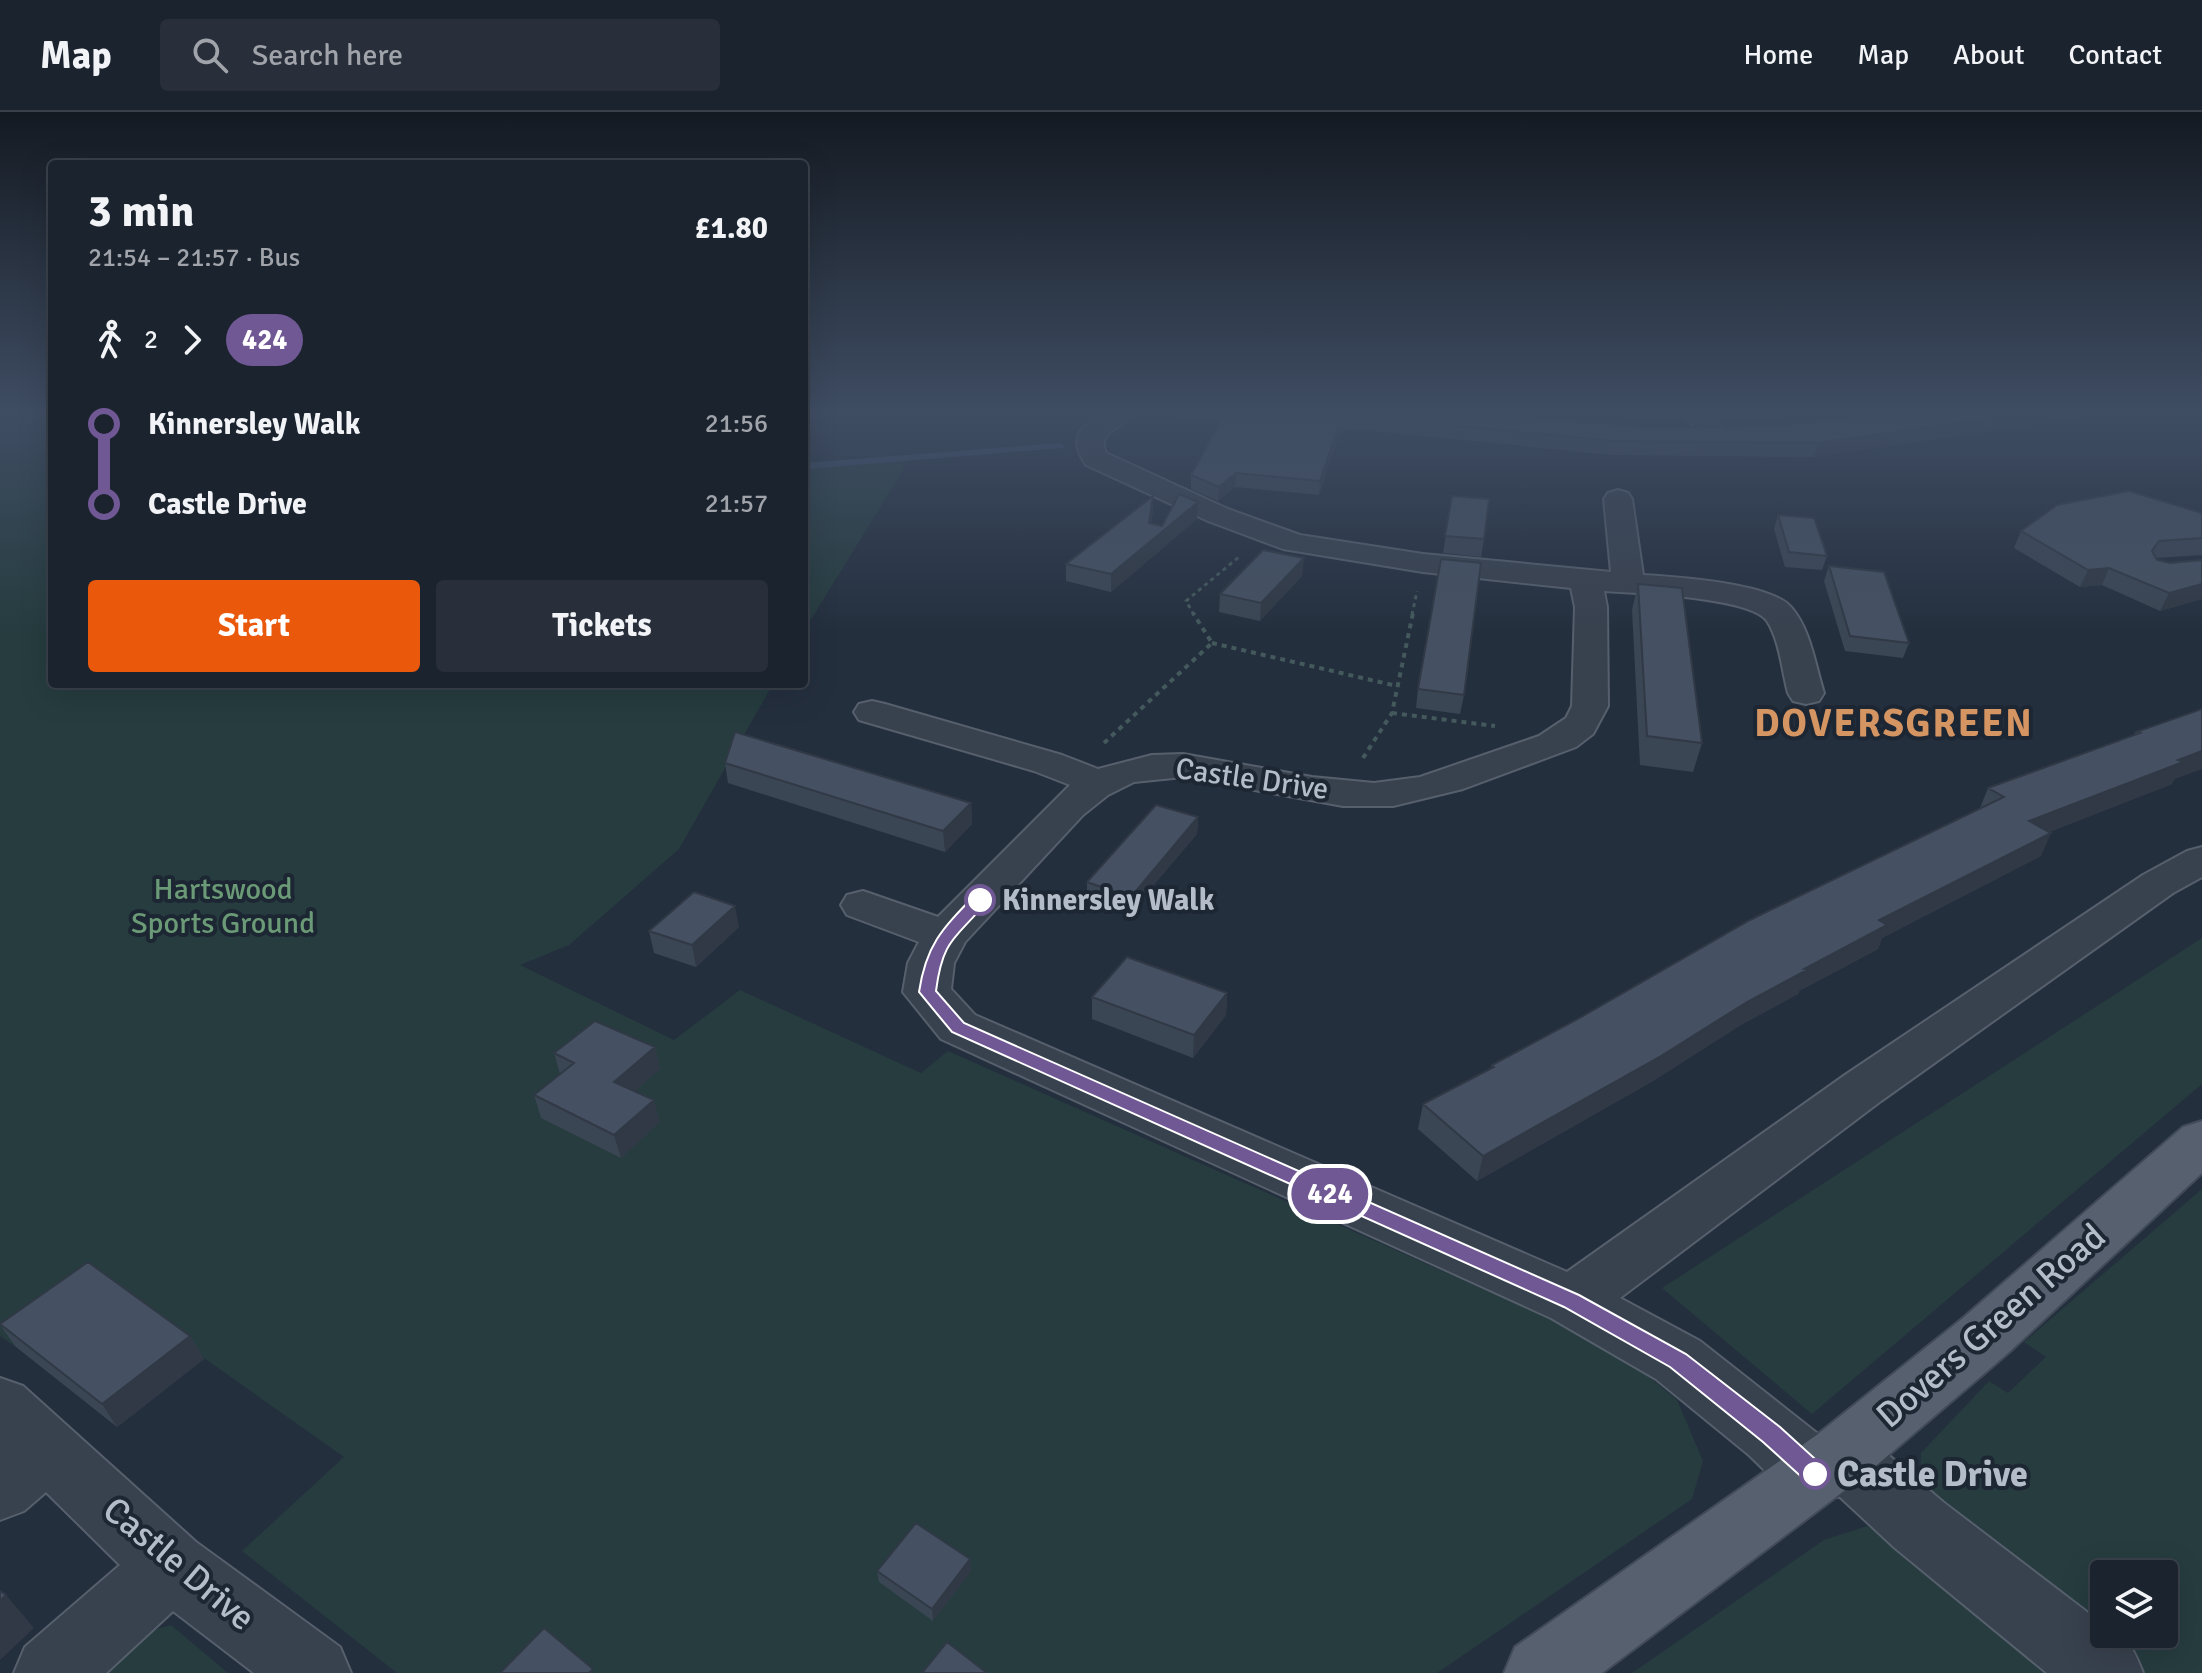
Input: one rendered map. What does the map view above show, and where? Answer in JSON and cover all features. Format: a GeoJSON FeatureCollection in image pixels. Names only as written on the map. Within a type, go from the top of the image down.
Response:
{"type":"FeatureCollection","features":[{"type":"Feature","properties":{"kind":"main road","name":"Dovers Green Road"},"geometry":{"type":"LineString","coordinates":[[1541,1673],[1828,1465],[1985,1336],[2202,1141]]}},
{"type":"Feature","properties":{"kind":"street"},"geometry":{"type":"LineString","coordinates":[[1156,486],[1265,534],[1334,551],[1757,600],[1777,609],[1784,622],[1806,693]]}},
{"type":"Feature","properties":{"kind":"street","name":"Castle Drive"},"geometry":{"type":"LineString","coordinates":[[1618,499],[1607,582],[1591,607],[1590,706],[1587,720],[1561,740],[1450,781],[1412,791],[1374,795],[1341,793],[1179,765],[1141,767],[1099,783],[1080,796],[945,936],[931,963],[927,992],[958,1027],[1572,1301],[1678,1360],[1772,1434],[1828,1465],[1919,1525],[2106,1673]]}},
{"type":"Feature","properties":{"kind":"street"},"geometry":{"type":"LineString","coordinates":[[872,712],[1048,763],[1099,783]]}},
{"type":"Feature","properties":{"kind":"street"},"geometry":{"type":"LineString","coordinates":[[1572,1301],[1863,1088],[2158,884],[2202,860]]}},
{"type":"Feature","properties":{"kind":"street"},"geometry":{"type":"LineString","coordinates":[[863,905],[945,936]]}},
{"type":"Feature","properties":{"kind":"street","name":"Castle Drive"},"geometry":{"type":"LineString","coordinates":[[16,1448],[314,1673]]}},
{"type":"Feature","properties":{"kind":"street"},"geometry":{"type":"LineString","coordinates":[[51,1673],[171,1566]]}},
{"type":"Feature","properties":{"kind":"path"},"geometry":{"type":"LineString","coordinates":[[1265,534],[1186,601],[1212,643],[1397,686]]}},
{"type":"Feature","properties":{"kind":"path"},"geometry":{"type":"LineString","coordinates":[[1341,793],[1392,713],[1423,563]]}},
{"type":"Feature","properties":{"kind":"path"},"geometry":{"type":"LineString","coordinates":[[1099,783],[1094,752],[1212,643]]}},
{"type":"Feature","properties":{"kind":"path"},"geometry":{"type":"LineString","coordinates":[[1392,713],[1531,730],[1561,740]]}},
{"type":"Feature","properties":{"kind":"green space","name":"Hartswood Sports Ground"},"geometry":{"type":"Polygon","coordinates":[[[0,486],[48,486],[48,688],[771,688],[679,849],[569,945],[520,965],[674,1040],[740,990],[921,1073],[948,1051],[1566,1326],[1626,1358],[1677,1400],[1703,1461],[1692,1499],[1437,1673],[397,1673],[242,1551],[344,1457],[102,1286],[16,1347],[0,1336],[0,486]]]}},
{"type":"Feature","properties":{"kind":"green space"},"geometry":{"type":"Polygon","coordinates":[[[808,486],[893,486],[808,624],[808,486]]]}},
{"type":"Feature","properties":{"kind":"green space"},"geometry":{"type":"Polygon","coordinates":[[[2202,938],[2202,1084],[1812,1414],[1662,1288],[2202,938]]]}},
{"type":"Feature","properties":{"kind":"green space"},"geometry":{"type":"Polygon","coordinates":[[[2202,1189],[2202,1673],[2139,1673],[2107,1648],[2178,1648],[2178,1560],[2090,1560],[2090,1635],[1941,1518],[1920,1480],[1921,1453],[1989,1381],[2008,1393],[2046,1357],[2024,1342],[2202,1189]]]}},
{"type":"Feature","properties":{"kind":"green space"},"geometry":{"type":"Polygon","coordinates":[[[1867,1526],[1907,1538],[2072,1673],[1632,1673],[1824,1540],[1867,1526]]]}},
{"type":"Feature","properties":{"kind":"green space"},"geometry":{"type":"Polygon","coordinates":[[[171,1625],[228,1673],[92,1673],[131,1636],[171,1625]]]}},
{"type":"Feature","properties":{"kind":"building"},"geometry":{"type":"Polygon","coordinates":[[[2129,491],[2202,513],[2202,538],[2159,541],[2152,551],[2157,560],[2170,563],[2202,560],[2202,584],[2169,593],[2109,568],[2088,570],[2021,531],[2057,505],[2129,491]]]}},
{"type":"Feature","properties":{"kind":"building"},"geometry":{"type":"Polygon","coordinates":[[[1179,494],[1198,502],[1111,574],[1066,564],[1153,496],[1149,523],[1162,526],[1179,494]]]}},
{"type":"Feature","properties":{"kind":"building"},"geometry":{"type":"Polygon","coordinates":[[[1452,496],[1489,499],[1484,539],[1445,536],[1452,496]]]}},
{"type":"Feature","properties":{"kind":"building"},"geometry":{"type":"Polygon","coordinates":[[[1778,515],[1814,518],[1827,556],[1789,552],[1778,515]]]}},
{"type":"Feature","properties":{"kind":"building"},"geometry":{"type":"Polygon","coordinates":[[[1263,550],[1304,558],[1261,603],[1220,594],[1263,550]]]}},
{"type":"Feature","properties":{"kind":"building"},"geometry":{"type":"Polygon","coordinates":[[[1441,559],[1481,563],[1464,695],[1418,689],[1441,559]]]}},
{"type":"Feature","properties":{"kind":"building"},"geometry":{"type":"Polygon","coordinates":[[[1829,566],[1884,572],[1909,643],[1850,636],[1829,566]]]}},
{"type":"Feature","properties":{"kind":"building"},"geometry":{"type":"Polygon","coordinates":[[[1638,584],[1682,588],[1702,743],[1647,736],[1638,584]]]}},
{"type":"Feature","properties":{"kind":"building"},"geometry":{"type":"Polygon","coordinates":[[[2202,709],[2202,751],[2178,760],[2183,762],[2029,821],[2051,833],[1879,920],[1887,925],[1804,969],[1807,970],[1747,1002],[1661,1056],[1483,1156],[1423,1104],[1494,1067],[1492,1065],[1750,920],[2004,797],[1988,788],[2202,709]]]}},
{"type":"Feature","properties":{"kind":"building"},"geometry":{"type":"Polygon","coordinates":[[[735,732],[971,803],[943,831],[725,763],[735,732]]]}},
{"type":"Feature","properties":{"kind":"building"},"geometry":{"type":"Polygon","coordinates":[[[1156,805],[1198,817],[1131,897],[1087,882],[1156,805]]]}},
{"type":"Feature","properties":{"kind":"building"},"geometry":{"type":"Polygon","coordinates":[[[694,892],[735,906],[692,945],[649,931],[694,892]]]}},
{"type":"Feature","properties":{"kind":"building"},"geometry":{"type":"Polygon","coordinates":[[[1127,957],[1227,993],[1194,1035],[1092,997],[1127,957]]]}},
{"type":"Feature","properties":{"kind":"building"},"geometry":{"type":"Polygon","coordinates":[[[595,1021],[655,1047],[614,1082],[654,1100],[614,1135],[534,1095],[574,1063],[554,1053],[595,1021]]]}},
{"type":"Feature","properties":{"kind":"building"},"geometry":{"type":"Polygon","coordinates":[[[88,1262],[190,1336],[102,1404],[0,1324],[88,1262]]]}},
{"type":"Feature","properties":{"kind":"building"},"geometry":{"type":"Polygon","coordinates":[[[916,1523],[970,1559],[932,1609],[877,1571],[916,1523]]]}},
{"type":"Feature","properties":{"kind":"building"},"geometry":{"type":"Polygon","coordinates":[[[544,1628],[593,1669],[589,1673],[500,1673],[544,1628]]]}},
{"type":"Feature","properties":{"kind":"building"},"geometry":{"type":"Polygon","coordinates":[[[947,1642],[987,1673],[922,1673],[947,1642]]]}},
{"type":"Feature","properties":{"kind":"bus line","name":"424"},"geometry":{"type":"LineString","coordinates":[[980,900],[945,936],[931,963],[927,992],[958,1027],[1572,1301],[1678,1360],[1772,1434],[1815,1474]]}},
{"type":"Feature","properties":{"kind":"place","name":"Kinnersley Walk"},"geometry":{"type":"Point","coordinates":[980,900]}},
{"type":"Feature","properties":{"kind":"place","name":"Castle Drive"},"geometry":{"type":"Point","coordinates":[1815,1474]}},
{"type":"Feature","properties":{"kind":"district","name":"DOVERSGREEN"},"geometry":{"type":"Point","coordinates":[1894,723]}}]}
